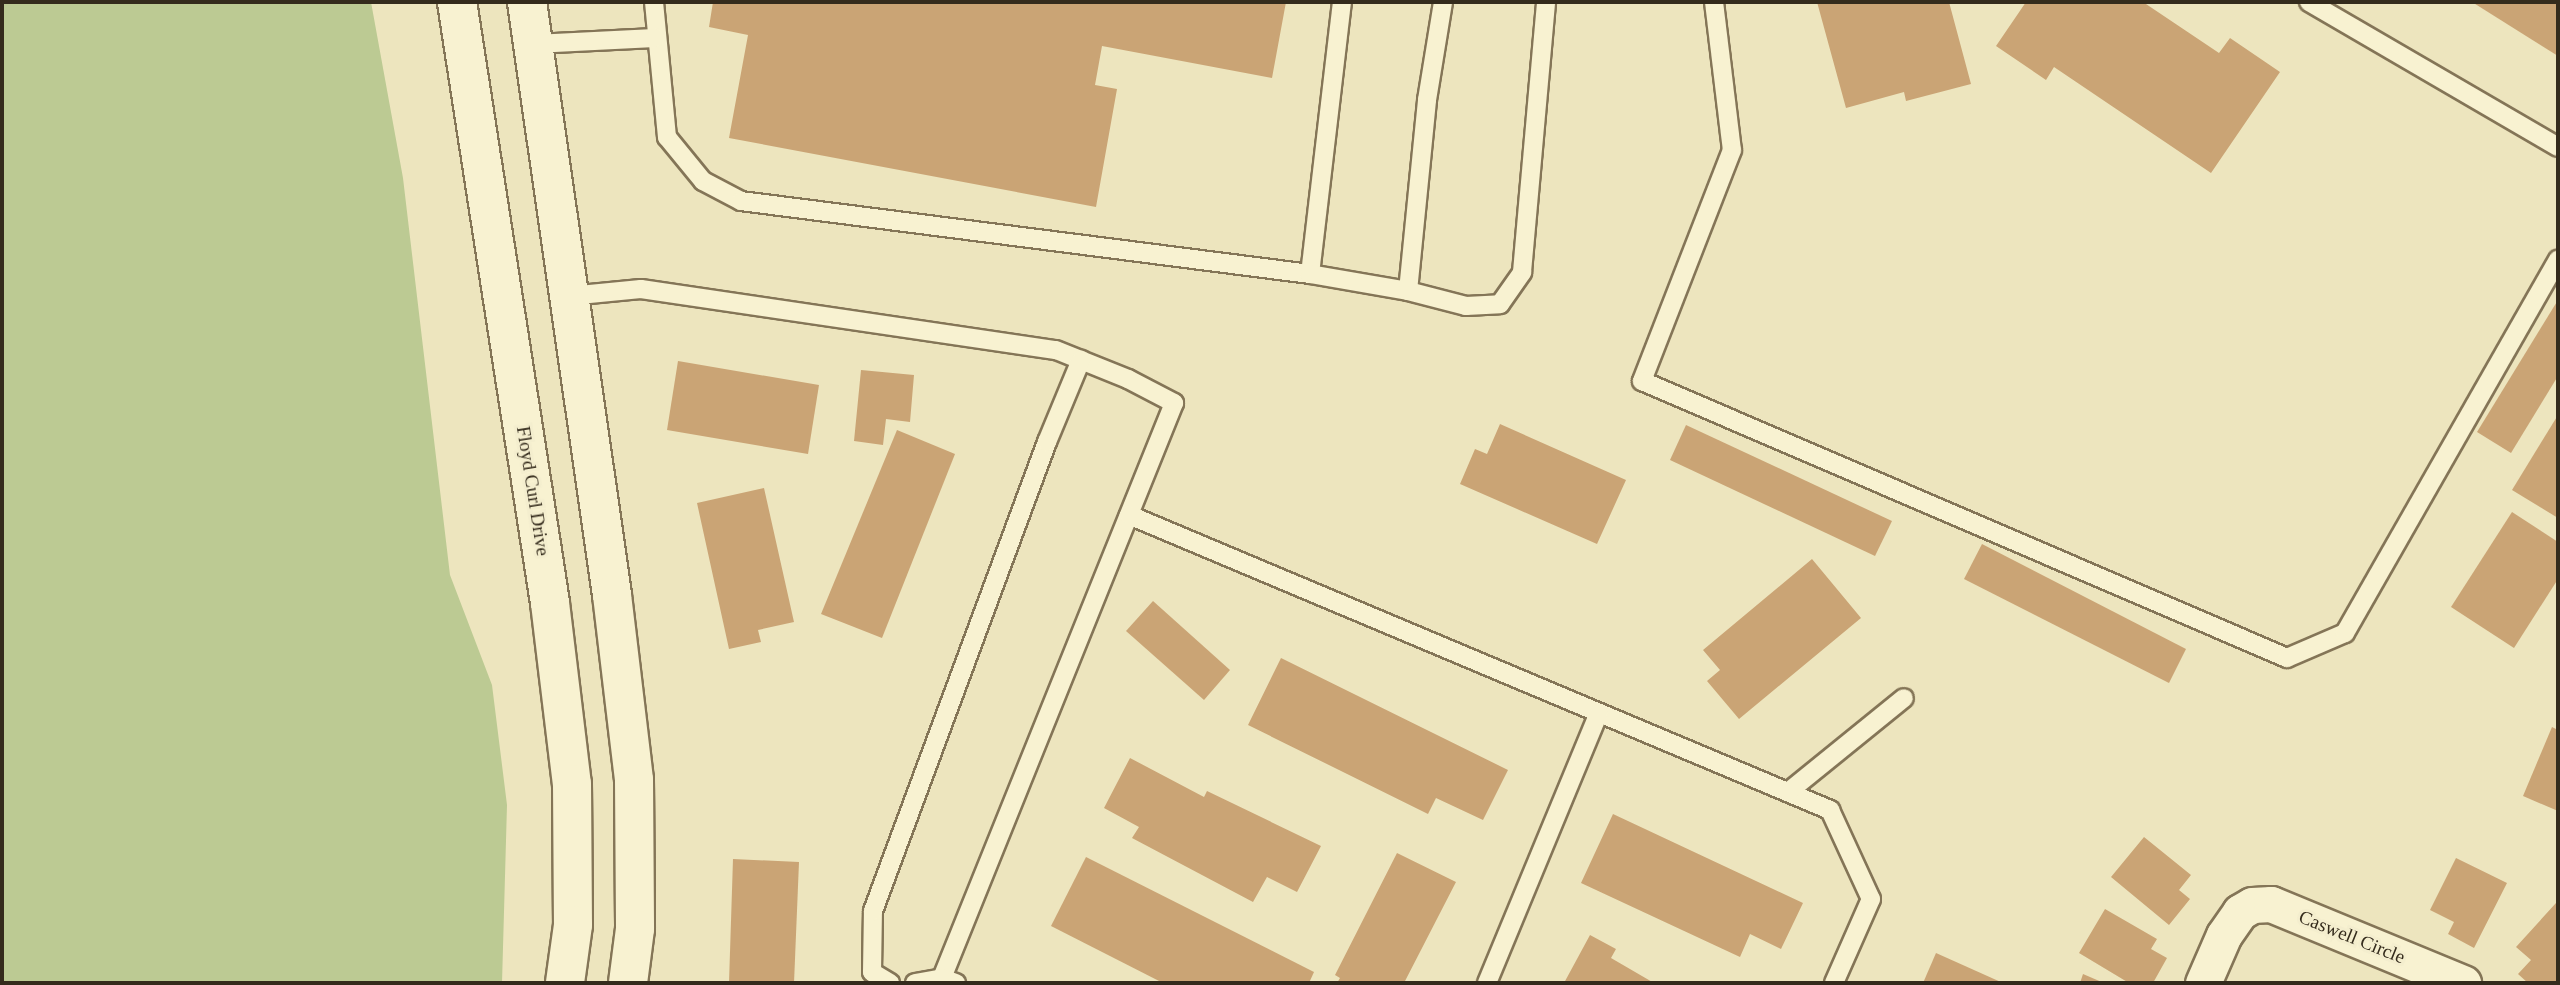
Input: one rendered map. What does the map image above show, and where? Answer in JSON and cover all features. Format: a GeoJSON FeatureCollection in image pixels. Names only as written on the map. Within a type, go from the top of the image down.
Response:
{"type":"FeatureCollection","features":[{"type":"Feature","properties":{"kind":"street","name":"Floyd Curl Drive"},"geometry":{"type":"LineString","coordinates":[[457,2],[550,603],[572,784],[573,925],[565,983]]}},
{"type":"Feature","properties":{"kind":"street"},"geometry":{"type":"LineString","coordinates":[[527,2],[610,582],[634,780],[635,929],[628,983]]}},
{"type":"Feature","properties":{"kind":"street","name":"Caswell Circle"},"geometry":{"type":"LineString","coordinates":[[2203,983],[2224,935],[2240,912],[2252,905],[2271,904],[2463,983]]}},
{"type":"Feature","properties":{"kind":"lane"},"geometry":{"type":"LineString","coordinates":[[654,2],[667,137],[703,181],[741,201],[1310,274],[1408,291],[1466,306],[1500,304],[1522,272],[1546,2]]}},
{"type":"Feature","properties":{"kind":"lane"},"geometry":{"type":"LineString","coordinates":[[1310,274],[1342,2]]}},
{"type":"Feature","properties":{"kind":"lane"},"geometry":{"type":"LineString","coordinates":[[1408,291],[1427,100],[1443,2]]}},
{"type":"Feature","properties":{"kind":"lane"},"geometry":{"type":"LineString","coordinates":[[1714,2],[1732,150],[1642,381],[2287,658],[2345,633],[2558,260]]}},
{"type":"Feature","properties":{"kind":"lane"},"geometry":{"type":"LineString","coordinates":[[2309,2],[2558,147]]}},
{"type":"Feature","properties":{"kind":"lane"},"geometry":{"type":"LineString","coordinates":[[533,44],[656,38]]}},
{"type":"Feature","properties":{"kind":"lane"},"geometry":{"type":"LineString","coordinates":[[569,296],[641,289],[1056,350],[1128,379],[1174,403],[949,980],[915,983]]}},
{"type":"Feature","properties":{"kind":"lane"},"geometry":{"type":"LineString","coordinates":[[890,983],[872,972],[873,911],[1047,442],[1081,360]]}},
{"type":"Feature","properties":{"kind":"lane"},"geometry":{"type":"LineString","coordinates":[[1129,514],[1830,810],[1871,899],[1834,983]]}},
{"type":"Feature","properties":{"kind":"lane"},"geometry":{"type":"LineString","coordinates":[[1788,793],[1904,698]]}},
{"type":"Feature","properties":{"kind":"lane"},"geometry":{"type":"LineString","coordinates":[[1487,983],[1598,713]]}},
{"type":"Feature","properties":{"kind":"green space"},"geometry":{"type":"Polygon","coordinates":[[[2,2],[371,2],[403,178],[450,575],[492,685],[507,805],[502,983],[2,983],[2,2]]]}},
{"type":"Feature","properties":{"kind":"building"},"geometry":{"type":"Polygon","coordinates":[[[713,2],[1286,2],[1272,78],[1102,46],[1095,85],[1117,89],[1096,207],[729,138],[748,35],[709,27],[713,2]]]}},
{"type":"Feature","properties":{"kind":"building"},"geometry":{"type":"Polygon","coordinates":[[[1817,2],[1949,2],[1971,84],[1906,101],[1904,92],[1846,108],[1817,2]]]}},
{"type":"Feature","properties":{"kind":"building"},"geometry":{"type":"Polygon","coordinates":[[[2026,2],[2143,2],[2219,53],[2230,38],[2280,72],[2211,173],[2054,67],[2046,80],[1996,46],[2026,2]]]}},
{"type":"Feature","properties":{"kind":"building"},"geometry":{"type":"Polygon","coordinates":[[[2472,2],[2558,2],[2558,56],[2472,2]]]}},
{"type":"Feature","properties":{"kind":"building"},"geometry":{"type":"Polygon","coordinates":[[[2558,300],[2558,376],[2511,453],[2477,432],[2558,300]]]}},
{"type":"Feature","properties":{"kind":"building"},"geometry":{"type":"Polygon","coordinates":[[[678,361],[819,385],[808,454],[667,430],[678,361]]]}},
{"type":"Feature","properties":{"kind":"building"},"geometry":{"type":"Polygon","coordinates":[[[861,370],[914,375],[910,422],[886,419],[883,445],[854,441],[861,370]]]}},
{"type":"Feature","properties":{"kind":"building"},"geometry":{"type":"Polygon","coordinates":[[[2558,415],[2558,518],[2512,490],[2558,415]]]}},
{"type":"Feature","properties":{"kind":"building"},"geometry":{"type":"Polygon","coordinates":[[[1500,424],[1626,480],[1597,544],[1460,484],[1475,449],[1487,454],[1500,424]]]}},
{"type":"Feature","properties":{"kind":"building"},"geometry":{"type":"Polygon","coordinates":[[[1686,425],[1892,521],[1875,556],[1670,460],[1686,425]]]}},
{"type":"Feature","properties":{"kind":"building"},"geometry":{"type":"Polygon","coordinates":[[[897,430],[955,454],[882,638],[821,614],[897,430]]]}},
{"type":"Feature","properties":{"kind":"building"},"geometry":{"type":"Polygon","coordinates":[[[764,488],[794,622],[758,630],[761,642],[729,649],[697,503],[764,488]]]}},
{"type":"Feature","properties":{"kind":"building"},"geometry":{"type":"Polygon","coordinates":[[[2512,512],[2558,542],[2558,579],[2514,648],[2451,607],[2512,512]]]}},
{"type":"Feature","properties":{"kind":"building"},"geometry":{"type":"Polygon","coordinates":[[[1982,544],[2186,649],[2169,683],[1964,579],[1982,544]]]}},
{"type":"Feature","properties":{"kind":"building"},"geometry":{"type":"Polygon","coordinates":[[[1812,559],[1861,618],[1739,719],[1707,681],[1720,670],[1703,650],[1812,559]]]}},
{"type":"Feature","properties":{"kind":"building"},"geometry":{"type":"Polygon","coordinates":[[[1153,601],[1230,670],[1204,700],[1126,631],[1153,601]]]}},
{"type":"Feature","properties":{"kind":"building"},"geometry":{"type":"Polygon","coordinates":[[[1281,658],[1508,770],[1483,820],[1436,798],[1428,814],[1248,725],[1281,658]]]}},
{"type":"Feature","properties":{"kind":"building"},"geometry":{"type":"Polygon","coordinates":[[[2552,727],[2558,730],[2558,811],[2523,796],[2552,727]]]}},
{"type":"Feature","properties":{"kind":"building"},"geometry":{"type":"Polygon","coordinates":[[[1130,758],[1204,797],[1207,791],[1321,846],[1297,892],[1267,877],[1253,902],[1132,838],[1139,827],[1104,808],[1130,758]]]}},
{"type":"Feature","properties":{"kind":"building"},"geometry":{"type":"Polygon","coordinates":[[[1613,814],[1803,903],[1781,949],[1750,934],[1740,957],[1581,883],[1613,814]]]}},
{"type":"Feature","properties":{"kind":"building"},"geometry":{"type":"Polygon","coordinates":[[[2144,837],[2191,875],[2179,890],[2190,899],[2169,925],[2111,877],[2144,837]]]}},
{"type":"Feature","properties":{"kind":"building"},"geometry":{"type":"Polygon","coordinates":[[[1397,853],[1456,882],[1404,983],[1337,983],[1340,978],[1335,975],[1397,853]]]}},
{"type":"Feature","properties":{"kind":"building"},"geometry":{"type":"Polygon","coordinates":[[[1086,857],[1314,972],[1309,983],[1163,983],[1051,926],[1086,857]]]}},
{"type":"Feature","properties":{"kind":"building"},"geometry":{"type":"Polygon","coordinates":[[[2456,858],[2507,883],[2474,948],[2448,934],[2454,922],[2430,910],[2456,858]]]}},
{"type":"Feature","properties":{"kind":"building"},"geometry":{"type":"Polygon","coordinates":[[[733,859],[799,862],[794,983],[729,983],[733,859]]]}},
{"type":"Feature","properties":{"kind":"building"},"geometry":{"type":"Polygon","coordinates":[[[2556,903],[2558,982],[2528,983],[2518,974],[2531,960],[2516,947],[2556,903]]]}},
{"type":"Feature","properties":{"kind":"building"},"geometry":{"type":"Polygon","coordinates":[[[2105,909],[2157,939],[2151,949],[2167,958],[2153,983],[2129,983],[2079,953],[2105,909]]]}},
{"type":"Feature","properties":{"kind":"building"},"geometry":{"type":"Polygon","coordinates":[[[1590,935],[1616,949],[1611,958],[1654,983],[1564,983],[1590,935]]]}},
{"type":"Feature","properties":{"kind":"building"},"geometry":{"type":"Polygon","coordinates":[[[1936,953],[2003,983],[1923,983],[1936,953]]]}},
{"type":"Feature","properties":{"kind":"building"},"geometry":{"type":"Polygon","coordinates":[[[2083,974],[2104,983],[2080,983],[2083,974]]]}}]}
